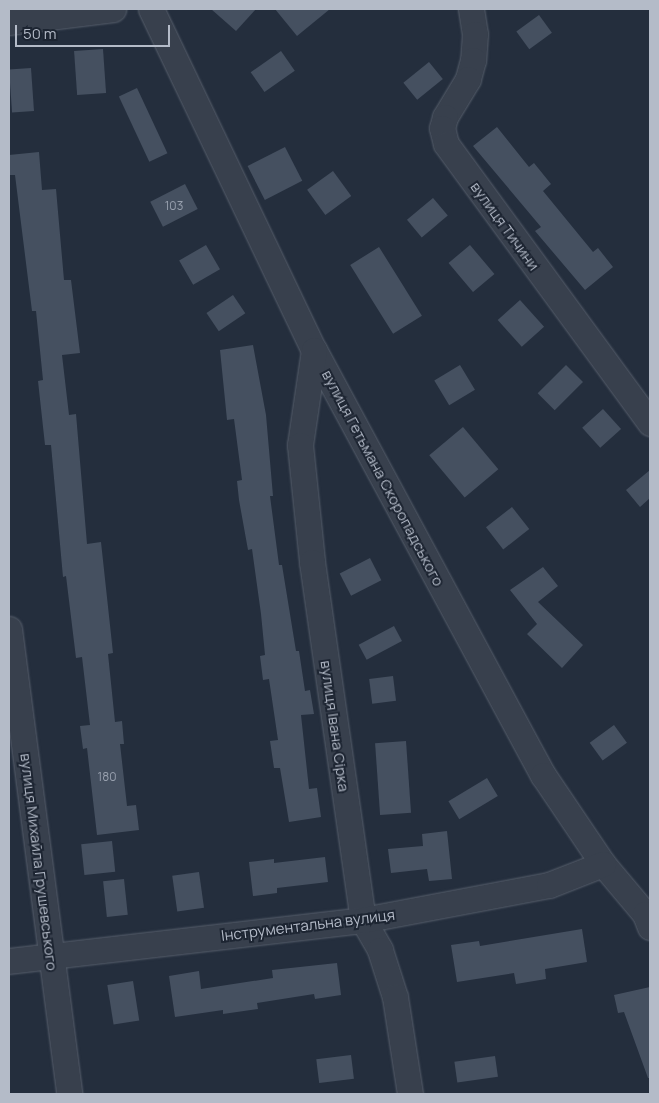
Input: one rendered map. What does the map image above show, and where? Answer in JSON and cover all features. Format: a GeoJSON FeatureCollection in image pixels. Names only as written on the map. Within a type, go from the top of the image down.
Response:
{"type":"FeatureCollection","features":[{"type":"Feature","properties":{"kind":"street"},"geometry":{"type":"LineString","coordinates":[[9,22],[113,9]]}},
{"type":"Feature","properties":{"kind":"street","name":"вулиця Гетьмана Скоропадського"},"geometry":{"type":"LineString","coordinates":[[150,9],[314,350],[543,775],[602,864],[644,914],[650,927]]}},
{"type":"Feature","properties":{"kind":"street","name":"вулиця Тичини"},"geometry":{"type":"LineString","coordinates":[[471,9],[475,34],[473,60],[468,79],[444,117],[442,128],[446,144],[650,423]]}},
{"type":"Feature","properties":{"kind":"street","name":"вулиця Івана Сірка"},"geometry":{"type":"LineString","coordinates":[[314,350],[300,445],[312,562],[362,920],[380,950],[395,997],[410,1094]]}},
{"type":"Feature","properties":{"kind":"street","name":"вулиця Михайла Грушевського"},"geometry":{"type":"LineString","coordinates":[[9,629],[69,1094]]}},
{"type":"Feature","properties":{"kind":"street","name":"Інструментальна вулиця"},"geometry":{"type":"LineString","coordinates":[[9,961],[362,920],[549,885],[602,864]]}},
{"type":"Feature","properties":{"kind":"building"},"geometry":{"type":"Polygon","coordinates":[[[211,9],[256,9],[236,31],[211,9]]]}},
{"type":"Feature","properties":{"kind":"building"},"geometry":{"type":"Polygon","coordinates":[[[275,9],[330,9],[297,36],[275,9]]]}},
{"type":"Feature","properties":{"kind":"building"},"geometry":{"type":"Polygon","coordinates":[[[539,15],[552,33],[529,49],[516,31],[539,15]]]}},
{"type":"Feature","properties":{"kind":"building"},"geometry":{"type":"Polygon","coordinates":[[[103,49],[106,93],[77,95],[74,51],[103,49]]]}},
{"type":"Feature","properties":{"kind":"building"},"geometry":{"type":"Polygon","coordinates":[[[281,51],[295,71],[264,92],[251,72],[281,51]]]}},
{"type":"Feature","properties":{"kind":"building"},"geometry":{"type":"Polygon","coordinates":[[[429,62],[443,79],[417,100],[403,83],[429,62]]]}},
{"type":"Feature","properties":{"kind":"building"},"geometry":{"type":"Polygon","coordinates":[[[31,68],[34,111],[12,112],[9,70],[31,68]]]}},
{"type":"Feature","properties":{"kind":"building"},"geometry":{"type":"Polygon","coordinates":[[[137,88],[167,153],[149,162],[119,96],[137,88]]]}},
{"type":"Feature","properties":{"kind":"building"},"geometry":{"type":"Polygon","coordinates":[[[497,127],[529,167],[534,163],[551,184],[543,191],[593,252],[598,248],[613,267],[585,290],[535,231],[541,227],[473,146],[497,127]]]}},
{"type":"Feature","properties":{"kind":"building"},"geometry":{"type":"Polygon","coordinates":[[[285,147],[302,181],[265,200],[248,166],[285,147]]]}},
{"type":"Feature","properties":{"kind":"building"},"geometry":{"type":"Polygon","coordinates":[[[39,152],[42,190],[56,189],[64,280],[71,280],[80,353],[62,355],[69,415],[76,414],[87,544],[101,542],[113,653],[108,654],[115,722],[122,721],[124,744],[120,744],[127,806],[136,805],[139,830],[97,835],[87,748],[83,749],[80,726],[90,725],[82,657],[76,658],[66,576],[63,577],[51,445],[45,445],[38,381],[43,380],[36,311],[32,311],[15,175],[10,175],[9,155],[39,152]]]}},
{"type":"Feature","properties":{"kind":"building"},"geometry":{"type":"Polygon","coordinates":[[[333,171],[351,196],[325,215],[307,190],[333,171]]]}},
{"type":"Feature","properties":{"kind":"building"},"geometry":{"type":"Polygon","coordinates":[[[185,184],[198,209],[163,227],[150,202],[185,184]]]}},
{"type":"Feature","properties":{"kind":"building"},"geometry":{"type":"Polygon","coordinates":[[[433,198],[448,216],[422,237],[407,220],[433,198]]]}},
{"type":"Feature","properties":{"kind":"building"},"geometry":{"type":"Polygon","coordinates":[[[206,245],[220,269],[193,285],[179,260],[206,245]]]}},
{"type":"Feature","properties":{"kind":"building"},"geometry":{"type":"Polygon","coordinates":[[[470,245],[494,274],[473,292],[449,263],[470,245]]]}},
{"type":"Feature","properties":{"kind":"building"},"geometry":{"type":"Polygon","coordinates":[[[379,247],[422,316],[393,334],[350,265],[379,247]]]}},
{"type":"Feature","properties":{"kind":"building"},"geometry":{"type":"Polygon","coordinates":[[[233,295],[245,313],[219,331],[206,313],[233,295]]]}},
{"type":"Feature","properties":{"kind":"building"},"geometry":{"type":"Polygon","coordinates":[[[520,300],[544,327],[522,347],[498,320],[520,300]]]}},
{"type":"Feature","properties":{"kind":"building"},"geometry":{"type":"Polygon","coordinates":[[[253,345],[266,415],[273,496],[270,496],[279,565],[282,565],[296,651],[299,651],[305,691],[310,690],[314,714],[301,715],[309,789],[317,788],[321,817],[289,822],[280,768],[274,768],[270,741],[278,740],[269,679],[263,680],[260,656],[265,655],[261,614],[252,549],[248,550],[239,500],[237,481],[242,480],[234,419],[227,420],[220,350],[253,345]]]}},
{"type":"Feature","properties":{"kind":"building"},"geometry":{"type":"Polygon","coordinates":[[[460,365],[475,390],[449,405],[434,380],[460,365]]]}},
{"type":"Feature","properties":{"kind":"building"},"geometry":{"type":"Polygon","coordinates":[[[566,365],[583,382],[555,410],[538,393],[566,365]]]}},
{"type":"Feature","properties":{"kind":"building"},"geometry":{"type":"Polygon","coordinates":[[[603,409],[621,429],[600,448],[582,428],[603,409]]]}},
{"type":"Feature","properties":{"kind":"building"},"geometry":{"type":"Polygon","coordinates":[[[463,427],[498,469],[465,497],[429,455],[463,427]]]}},
{"type":"Feature","properties":{"kind":"building"},"geometry":{"type":"Polygon","coordinates":[[[650,470],[650,498],[640,507],[626,490],[650,470]]]}},
{"type":"Feature","properties":{"kind":"building"},"geometry":{"type":"Polygon","coordinates":[[[512,507],[529,529],[503,549],[486,527],[512,507]]]}},
{"type":"Feature","properties":{"kind":"building"},"geometry":{"type":"Polygon","coordinates":[[[370,558],[381,580],[351,596],[340,573],[370,558]]]}},
{"type":"Feature","properties":{"kind":"building"},"geometry":{"type":"Polygon","coordinates":[[[543,567],[558,586],[538,602],[583,645],[562,668],[527,634],[537,624],[510,590],[543,567]]]}},
{"type":"Feature","properties":{"kind":"building"},"geometry":{"type":"Polygon","coordinates":[[[394,626],[402,641],[367,660],[359,645],[394,626]]]}},
{"type":"Feature","properties":{"kind":"building"},"geometry":{"type":"Polygon","coordinates":[[[393,676],[396,701],[372,704],[369,679],[393,676]]]}},
{"type":"Feature","properties":{"kind":"building"},"geometry":{"type":"Polygon","coordinates":[[[614,725],[627,743],[603,760],[590,743],[614,725]]]}},
{"type":"Feature","properties":{"kind":"building"},"geometry":{"type":"Polygon","coordinates":[[[406,741],[411,813],[380,815],[375,743],[406,741]]]}},
{"type":"Feature","properties":{"kind":"building"},"geometry":{"type":"Polygon","coordinates":[[[487,778],[498,796],[459,819],[448,801],[487,778]]]}},
{"type":"Feature","properties":{"kind":"building"},"geometry":{"type":"Polygon","coordinates":[[[447,831],[452,879],[429,881],[427,869],[391,873],[388,849],[423,846],[422,834],[447,831]]]}},
{"type":"Feature","properties":{"kind":"building"},"geometry":{"type":"Polygon","coordinates":[[[112,841],[115,872],[84,875],[81,844],[112,841]]]}},
{"type":"Feature","properties":{"kind":"building"},"geometry":{"type":"Polygon","coordinates":[[[325,857],[328,882],[277,888],[277,893],[253,896],[249,862],[274,859],[274,863],[325,857]]]}},
{"type":"Feature","properties":{"kind":"building"},"geometry":{"type":"Polygon","coordinates":[[[199,872],[204,908],[177,911],[172,876],[199,872]]]}},
{"type":"Feature","properties":{"kind":"building"},"geometry":{"type":"Polygon","coordinates":[[[124,879],[128,915],[107,917],[103,881],[124,879]]]}},
{"type":"Feature","properties":{"kind":"building"},"geometry":{"type":"Polygon","coordinates":[[[582,929],[587,962],[545,969],[546,979],[516,984],[514,973],[457,982],[451,945],[479,941],[480,946],[582,929]]]}},
{"type":"Feature","properties":{"kind":"building"},"geometry":{"type":"Polygon","coordinates":[[[337,963],[341,995],[315,999],[314,994],[257,1003],[258,1009],[223,1014],[223,1010],[175,1017],[169,976],[199,971],[201,989],[273,978],[272,970],[337,963]]]}},
{"type":"Feature","properties":{"kind":"building"},"geometry":{"type":"Polygon","coordinates":[[[133,981],[139,1021],[114,1025],[107,985],[133,981]]]}},
{"type":"Feature","properties":{"kind":"building"},"geometry":{"type":"Polygon","coordinates":[[[650,987],[650,1078],[648,1078],[624,1012],[618,1013],[614,995],[650,987]]]}},
{"type":"Feature","properties":{"kind":"building"},"geometry":{"type":"Polygon","coordinates":[[[351,1055],[354,1079],[319,1083],[316,1059],[351,1055]]]}},
{"type":"Feature","properties":{"kind":"building"},"geometry":{"type":"Polygon","coordinates":[[[495,1056],[498,1077],[457,1083],[454,1062],[495,1056]]]}}]}
